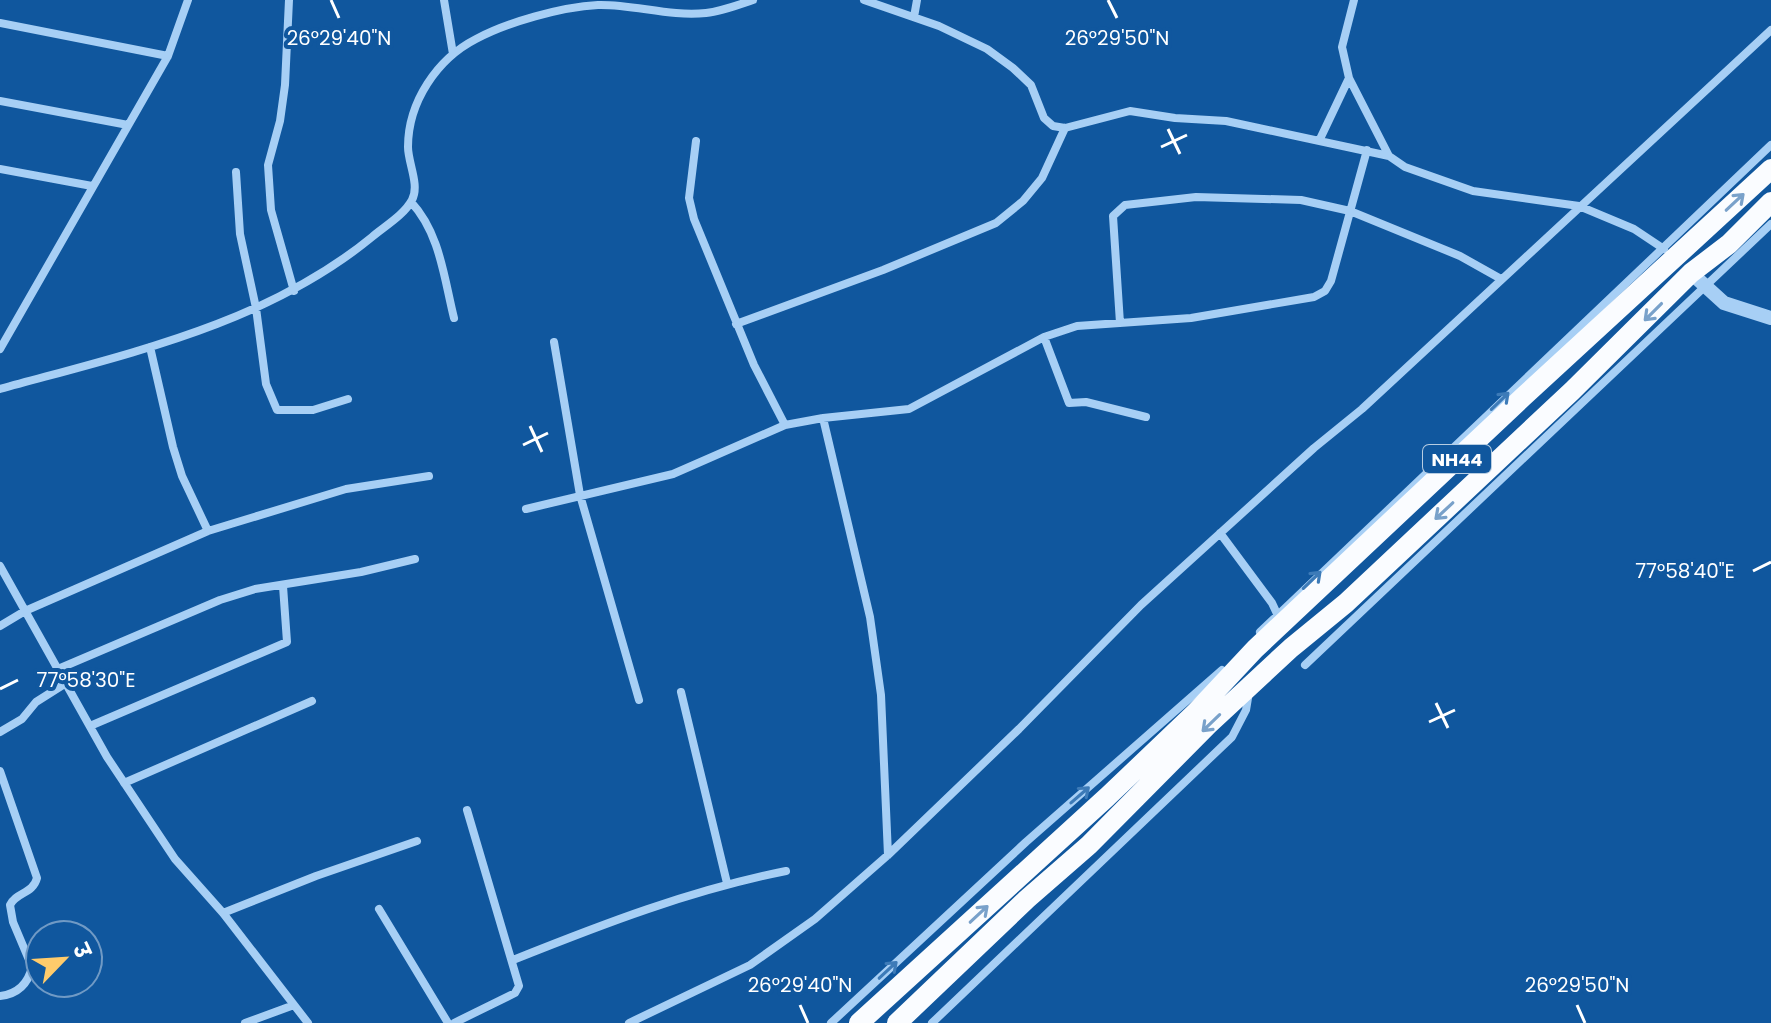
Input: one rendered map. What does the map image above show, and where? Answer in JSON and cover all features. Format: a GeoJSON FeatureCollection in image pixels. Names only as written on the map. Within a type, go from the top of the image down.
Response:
{"type":"FeatureCollection","features":[{"type":"Feature","properties":{"kind":"highway","name":"NH44"},"geometry":{"type":"LineString","coordinates":[[859,1023],[1107,797],[1195,713],[1279,618],[1668,252],[1771,169]]}},
{"type":"Feature","properties":{"kind":"highway","name":"NH44"},"geometry":{"type":"LineString","coordinates":[[897,1023],[1291,648],[1346,603],[1549,413],[1699,280],[1771,202]]}},
{"type":"Feature","properties":{"kind":"street"},"geometry":{"type":"LineString","coordinates":[[0,349],[168,56],[188,0]]}},
{"type":"Feature","properties":{"kind":"street"},"geometry":{"type":"LineString","coordinates":[[289,0],[285,85],[280,121],[268,165],[271,210],[294,291]]}},
{"type":"Feature","properties":{"kind":"street"},"geometry":{"type":"LineString","coordinates":[[444,0],[453,54]]}},
{"type":"Feature","properties":{"kind":"street"},"geometry":{"type":"LineString","coordinates":[[0,389],[150,347],[256,308],[294,291],[352,253],[411,202],[414,183],[408,146],[417,103],[435,73],[453,54],[476,39],[552,12],[598,5],[698,13],[753,0]]}},
{"type":"Feature","properties":{"kind":"street"},"geometry":{"type":"LineString","coordinates":[[864,0],[939,26],[987,49],[1031,85],[1044,118],[1053,126],[1065,128],[1130,111],[1226,121],[1320,139],[1389,156],[1405,167],[1473,191],[1579,206],[1634,229],[1668,252],[1771,145]]}},
{"type":"Feature","properties":{"kind":"street"},"geometry":{"type":"LineString","coordinates":[[914,17],[917,0]]}},
{"type":"Feature","properties":{"kind":"street"},"geometry":{"type":"LineString","coordinates":[[1354,0],[1342,47],[1349,78],[1389,156]]}},
{"type":"Feature","properties":{"kind":"street"},"geometry":{"type":"LineString","coordinates":[[0,23],[168,56]]}},
{"type":"Feature","properties":{"kind":"street"},"geometry":{"type":"LineString","coordinates":[[629,1023],[750,965],[815,919],[888,855],[1019,729],[1141,605],[1314,448],[1362,409],[1771,30]]}},
{"type":"Feature","properties":{"kind":"street"},"geometry":{"type":"LineString","coordinates":[[1320,139],[1349,78]]}},
{"type":"Feature","properties":{"kind":"street"},"geometry":{"type":"LineString","coordinates":[[0,101],[128,125]]}},
{"type":"Feature","properties":{"kind":"street"},"geometry":{"type":"LineString","coordinates":[[736,324],[883,270],[996,223],[1023,201],[1042,178],[1065,128]]}},
{"type":"Feature","properties":{"kind":"street"},"geometry":{"type":"LineString","coordinates":[[696,141],[689,198],[691,209],[736,324],[785,425]]}},
{"type":"Feature","properties":{"kind":"street"},"geometry":{"type":"LineString","coordinates":[[526,509],[673,474],[785,425],[909,409],[1044,337],[1077,326],[1191,318],[1314,297],[1325,291],[1331,281],[1367,150]]}},
{"type":"Feature","properties":{"kind":"street"},"geometry":{"type":"LineString","coordinates":[[0,169],[92,186]]}},
{"type":"Feature","properties":{"kind":"street"},"geometry":{"type":"LineString","coordinates":[[236,172],[240,234],[256,308],[266,384],[277,410],[313,410],[348,399]]}},
{"type":"Feature","properties":{"kind":"street"},"geometry":{"type":"LineString","coordinates":[[1120,323],[1113,216],[1125,205],[1196,197],[1301,200],[1350,211],[1460,256],[1501,279]]}},
{"type":"Feature","properties":{"kind":"street"},"geometry":{"type":"LineString","coordinates":[[411,202],[426,218],[435,241],[454,318]]}},
{"type":"Feature","properties":{"kind":"street"},"geometry":{"type":"LineString","coordinates":[[1305,665],[1699,280],[1771,224]]}},
{"type":"Feature","properties":{"kind":"street"},"geometry":{"type":"LineString","coordinates":[[1699,280],[1724,303],[1771,318]]}},
{"type":"Feature","properties":{"kind":"street"},"geometry":{"type":"LineString","coordinates":[[1044,337],[1069,403],[1086,402],[1146,417]]}},
{"type":"Feature","properties":{"kind":"street"},"geometry":{"type":"LineString","coordinates":[[554,342],[580,495],[639,700]]}},
{"type":"Feature","properties":{"kind":"street"},"geometry":{"type":"LineString","coordinates":[[150,347],[182,476],[208,531]]}},
{"type":"Feature","properties":{"kind":"street"},"geometry":{"type":"LineString","coordinates":[[823,418],[870,617],[881,695],[888,855]]}},
{"type":"Feature","properties":{"kind":"street"},"geometry":{"type":"LineString","coordinates":[[0,626],[25,611],[208,531],[346,489],[429,476]]}},
{"type":"Feature","properties":{"kind":"street"},"geometry":{"type":"LineString","coordinates":[[831,1023],[1026,842],[1279,618],[1272,603],[1220,533]]}},
{"type":"Feature","properties":{"kind":"street"},"geometry":{"type":"LineString","coordinates":[[58,669],[220,600],[255,589],[415,559]]}},
{"type":"Feature","properties":{"kind":"street"},"geometry":{"type":"LineString","coordinates":[[0,566],[124,783],[175,859],[223,913],[308,1023]]}},
{"type":"Feature","properties":{"kind":"street"},"geometry":{"type":"LineString","coordinates":[[90,726],[287,642],[283,586]]}},
{"type":"Feature","properties":{"kind":"street"},"geometry":{"type":"LineString","coordinates":[[0,732],[22,719],[36,702],[66,683]]}},
{"type":"Feature","properties":{"kind":"street"},"geometry":{"type":"LineString","coordinates":[[932,1023],[1232,737],[1246,710],[1250,687]]}},
{"type":"Feature","properties":{"kind":"street"},"geometry":{"type":"LineString","coordinates":[[681,692],[727,883]]}},
{"type":"Feature","properties":{"kind":"street"},"geometry":{"type":"LineString","coordinates":[[124,783],[312,701]]}},
{"type":"Feature","properties":{"kind":"street"},"geometry":{"type":"LineString","coordinates":[[0,771],[37,878],[32,889],[14,898],[10,905],[13,922],[32,967],[31,972],[25,985],[16,992],[0,996]]}},
{"type":"Feature","properties":{"kind":"street"},"geometry":{"type":"LineString","coordinates":[[379,909],[451,1023],[515,993],[519,986],[513,960],[467,810]]}},
{"type":"Feature","properties":{"kind":"street"},"geometry":{"type":"LineString","coordinates":[[223,913],[417,841]]}},
{"type":"Feature","properties":{"kind":"street"},"geometry":{"type":"LineString","coordinates":[[513,960],[624,916],[727,883],[786,871]]}},
{"type":"Feature","properties":{"kind":"street"},"geometry":{"type":"LineString","coordinates":[[245,1023],[294,1005]]}}]}
